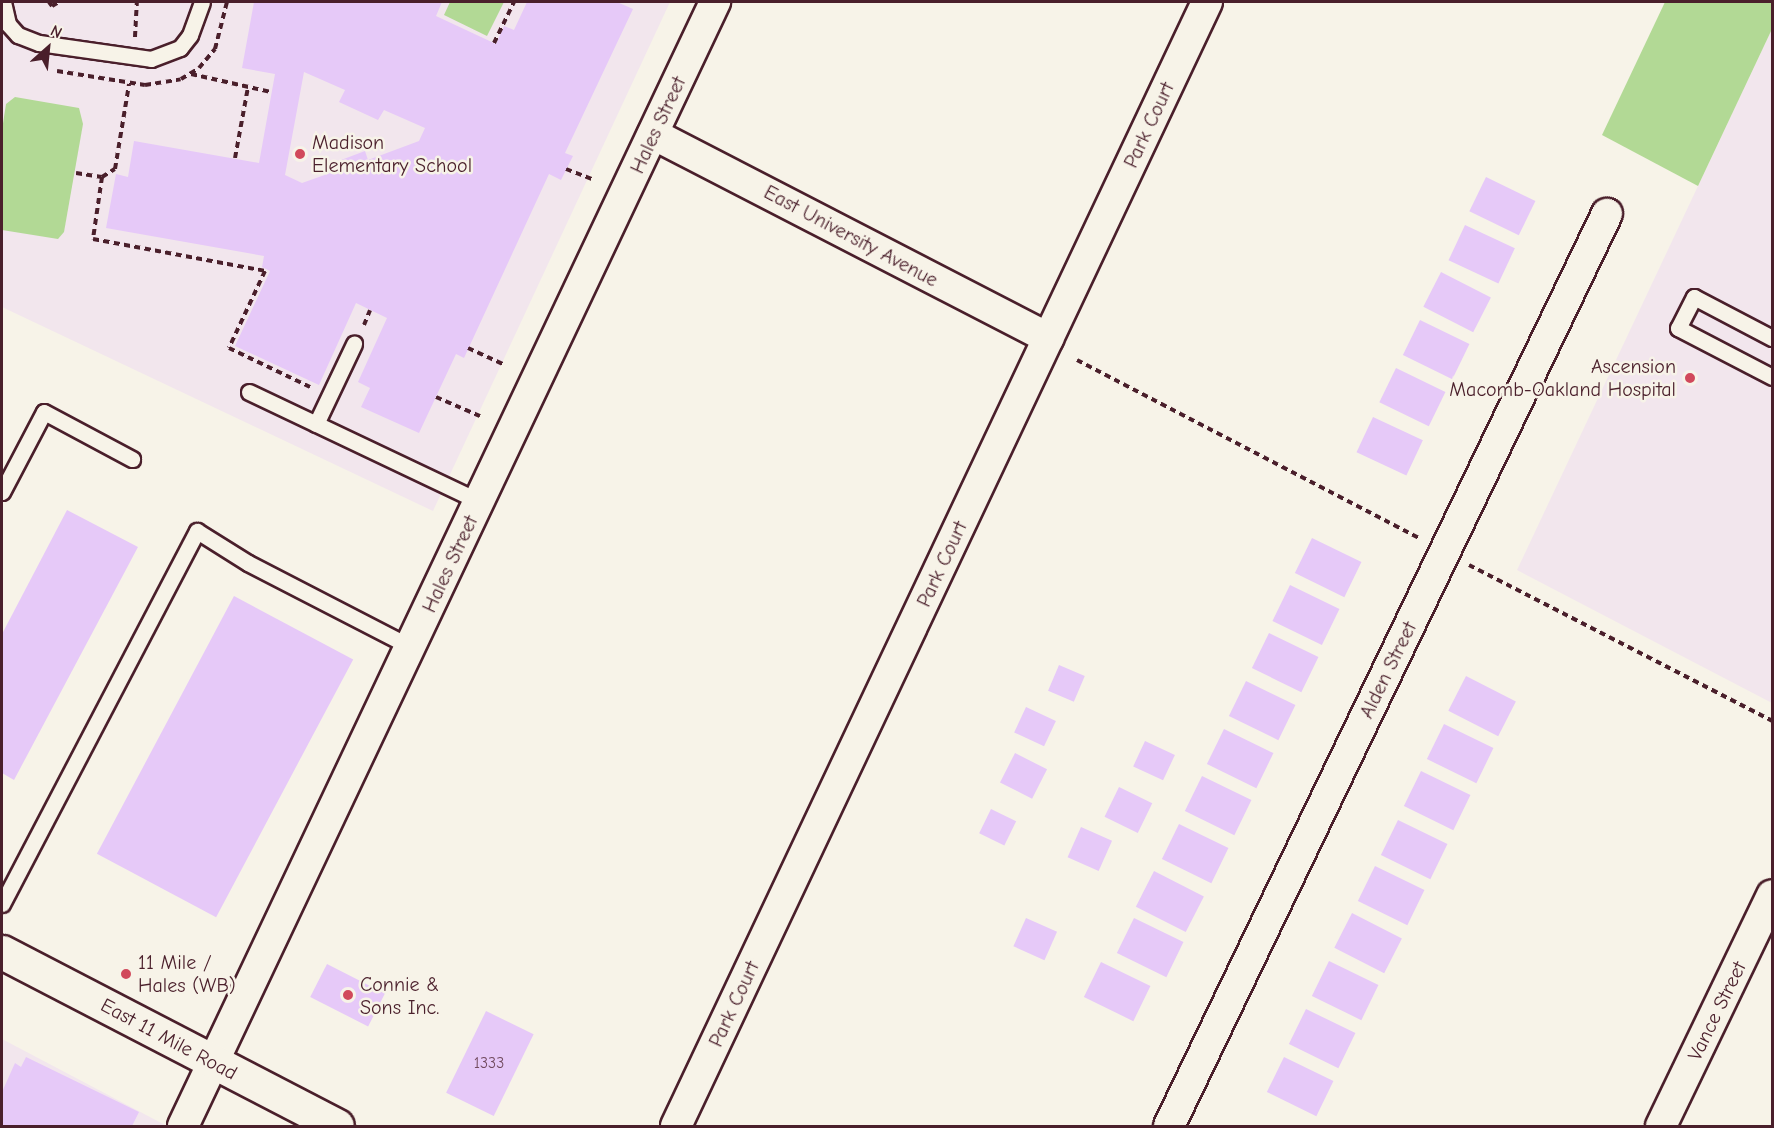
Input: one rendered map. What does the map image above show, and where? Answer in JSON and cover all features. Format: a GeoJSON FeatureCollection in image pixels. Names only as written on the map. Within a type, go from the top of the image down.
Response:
{"type":"FeatureCollection","features":[{"type":"Feature","properties":{"kind":"main road","name":"East 11 Mile Road"},"geometry":{"type":"LineString","coordinates":[[2,952],[336,1126]]}},
{"type":"Feature","properties":{"kind":"street","name":"Hales Street"},"geometry":{"type":"LineString","coordinates":[[183,1126],[715,2]]}},
{"type":"Feature","properties":{"kind":"street","name":"Park Court"},"geometry":{"type":"LineString","coordinates":[[676,1126],[1207,2]]}},
{"type":"Feature","properties":{"kind":"street","name":"East University Avenue"},"geometry":{"type":"LineString","coordinates":[[654,134],[1048,338]]}},
{"type":"Feature","properties":{"kind":"street","name":"Alden Street"},"geometry":{"type":"LineString","coordinates":[[1169,1126],[1607,214]]}},
{"type":"Feature","properties":{"kind":"street","name":"Vance Street"},"geometry":{"type":"LineString","coordinates":[[1661,1126],[1773,895]]}},
{"type":"Feature","properties":{"kind":"lane"},"geometry":{"type":"LineString","coordinates":[[3,2],[2,7],[8,24],[18,35],[39,43],[151,59],[180,48],[190,35],[202,2]]}},
{"type":"Feature","properties":{"kind":"lane"},"geometry":{"type":"LineString","coordinates":[[1773,338],[1694,297],[1678,328],[1773,377]]}},
{"type":"Feature","properties":{"kind":"lane"},"geometry":{"type":"LineString","coordinates":[[316,424],[354,344]]}},
{"type":"Feature","properties":{"kind":"lane"},"geometry":{"type":"LineString","coordinates":[[249,392],[480,501]]}},
{"type":"Feature","properties":{"kind":"lane"},"geometry":{"type":"LineString","coordinates":[[2,492],[44,412],[132,459]]}},
{"type":"Feature","properties":{"kind":"lane"},"geometry":{"type":"LineString","coordinates":[[2,904],[197,531],[248,564],[411,647]]}},
{"type":"Feature","properties":{"kind":"path"},"geometry":{"type":"LineString","coordinates":[[49,2],[52,6],[59,2]]}},
{"type":"Feature","properties":{"kind":"path"},"geometry":{"type":"LineString","coordinates":[[135,37],[137,2]]}},
{"type":"Feature","properties":{"kind":"path"},"geometry":{"type":"LineString","coordinates":[[494,43],[514,2]]}},
{"type":"Feature","properties":{"kind":"path"},"geometry":{"type":"LineString","coordinates":[[191,74],[271,92]]}},
{"type":"Feature","properties":{"kind":"path"},"geometry":{"type":"LineString","coordinates":[[76,173],[102,177],[115,169],[130,77]]}},
{"type":"Feature","properties":{"kind":"path"},"geometry":{"type":"LineString","coordinates":[[235,158],[248,87]]}},
{"type":"Feature","properties":{"kind":"path"},"geometry":{"type":"LineString","coordinates":[[566,169],[592,179]]}},
{"type":"Feature","properties":{"kind":"path"},"geometry":{"type":"LineString","coordinates":[[102,177],[93,239],[265,271],[229,348],[310,388]]}},
{"type":"Feature","properties":{"kind":"path"},"geometry":{"type":"LineString","coordinates":[[468,348],[504,365]]}},
{"type":"Feature","properties":{"kind":"path"},"geometry":{"type":"LineString","coordinates":[[1077,360],[1428,543]]}},
{"type":"Feature","properties":{"kind":"path"},"geometry":{"type":"LineString","coordinates":[[436,397],[480,416]]}},
{"type":"Feature","properties":{"kind":"path"},"geometry":{"type":"LineString","coordinates":[[1460,560],[1773,721]]}},
{"type":"Feature","properties":{"kind":"shaded area","name":"Madison Elementary School"},"geometry":{"type":"Polygon","coordinates":[[[2,2],[670,2],[433,511],[2,307],[2,2]]]}},
{"type":"Feature","properties":{"kind":"shaded area","name":"Ascension Macomb-Oakland Hospital"},"geometry":{"type":"Polygon","coordinates":[[[1772,29],[1772,703],[1517,570],[1772,29]]]}},
{"type":"Feature","properties":{"kind":"shaded area"},"geometry":{"type":"Polygon","coordinates":[[[2,1039],[167,1126],[2,1126],[2,1039]]]}},
{"type":"Feature","properties":{"kind":"green space"},"geometry":{"type":"Polygon","coordinates":[[[450,2],[504,2],[487,36],[444,15],[450,2]]]}},
{"type":"Feature","properties":{"kind":"green space"},"geometry":{"type":"Polygon","coordinates":[[[1665,2],[1772,2],[1772,29],[1698,186],[1602,135],[1665,2]]]}},
{"type":"Feature","properties":{"kind":"green space"},"geometry":{"type":"Polygon","coordinates":[[[15,97],[79,108],[83,124],[64,232],[58,239],[2,230],[2,130],[6,104],[15,97]]]}},
{"type":"Feature","properties":{"kind":"building"},"geometry":{"type":"Polygon","coordinates":[[[254,2],[442,2],[436,16],[496,44],[504,26],[514,30],[527,2],[617,2],[633,9],[565,153],[573,156],[561,180],[549,174],[464,358],[456,354],[419,433],[361,407],[370,388],[358,382],[387,318],[356,303],[319,385],[235,346],[270,271],[262,267],[264,256],[106,228],[116,174],[128,177],[134,141],[259,163],[275,74],[242,68],[254,2]],[[304,72],[285,175],[302,183],[336,171],[333,163],[365,151],[368,160],[419,141],[425,128],[384,110],[378,120],[339,102],[345,90],[304,72]]]}},
{"type":"Feature","properties":{"kind":"building"},"geometry":{"type":"Polygon","coordinates":[[[1486,177],[1535,201],[1519,235],[1469,211],[1486,177]]]}},
{"type":"Feature","properties":{"kind":"building"},"geometry":{"type":"Polygon","coordinates":[[[1465,225],[1515,248],[1498,284],[1449,260],[1465,225]]]}},
{"type":"Feature","properties":{"kind":"building"},"geometry":{"type":"Polygon","coordinates":[[[1441,272],[1491,297],[1473,332],[1423,307],[1441,272]]]}},
{"type":"Feature","properties":{"kind":"building"},"geometry":{"type":"Polygon","coordinates":[[[1420,320],[1469,344],[1452,379],[1403,355],[1420,320]]]}},
{"type":"Feature","properties":{"kind":"building"},"geometry":{"type":"Polygon","coordinates":[[[1396,368],[1445,392],[1429,426],[1379,402],[1396,368]]]}},
{"type":"Feature","properties":{"kind":"building"},"geometry":{"type":"Polygon","coordinates":[[[1373,417],[1423,440],[1406,476],[1357,452],[1373,417]]]}},
{"type":"Feature","properties":{"kind":"building"},"geometry":{"type":"Polygon","coordinates":[[[67,510],[138,547],[14,780],[2,773],[2,634],[67,510]]]}},
{"type":"Feature","properties":{"kind":"building"},"geometry":{"type":"Polygon","coordinates":[[[1312,538],[1361,562],[1344,597],[1295,573],[1312,538]]]}},
{"type":"Feature","properties":{"kind":"building"},"geometry":{"type":"Polygon","coordinates":[[[1290,585],[1339,609],[1322,645],[1272,621],[1290,585]]]}},
{"type":"Feature","properties":{"kind":"building"},"geometry":{"type":"Polygon","coordinates":[[[234,596],[353,659],[216,917],[97,854],[234,596]]]}},
{"type":"Feature","properties":{"kind":"building"},"geometry":{"type":"Polygon","coordinates":[[[1269,633],[1318,657],[1301,692],[1252,668],[1269,633]]]}},
{"type":"Feature","properties":{"kind":"building"},"geometry":{"type":"Polygon","coordinates":[[[1059,665],[1085,676],[1074,702],[1048,691],[1059,665]]]}},
{"type":"Feature","properties":{"kind":"building"},"geometry":{"type":"Polygon","coordinates":[[[1466,676],[1516,701],[1498,736],[1448,711],[1466,676]]]}},
{"type":"Feature","properties":{"kind":"building"},"geometry":{"type":"Polygon","coordinates":[[[1246,681],[1295,705],[1278,740],[1229,716],[1246,681]]]}},
{"type":"Feature","properties":{"kind":"building"},"geometry":{"type":"Polygon","coordinates":[[[1026,707],[1056,721],[1044,746],[1014,732],[1026,707]]]}},
{"type":"Feature","properties":{"kind":"building"},"geometry":{"type":"Polygon","coordinates":[[[1444,724],[1493,748],[1476,783],[1427,759],[1444,724]]]}},
{"type":"Feature","properties":{"kind":"building"},"geometry":{"type":"Polygon","coordinates":[[[1224,729],[1273,753],[1256,788],[1207,764],[1224,729]]]}},
{"type":"Feature","properties":{"kind":"building"},"geometry":{"type":"Polygon","coordinates":[[[1145,741],[1175,755],[1163,780],[1133,766],[1145,741]]]}},
{"type":"Feature","properties":{"kind":"building"},"geometry":{"type":"Polygon","coordinates":[[[1015,753],[1047,769],[1032,799],[1000,782],[1015,753]]]}},
{"type":"Feature","properties":{"kind":"building"},"geometry":{"type":"Polygon","coordinates":[[[1421,771],[1470,795],[1453,830],[1404,806],[1421,771]]]}},
{"type":"Feature","properties":{"kind":"building"},"geometry":{"type":"Polygon","coordinates":[[[1202,776],[1251,800],[1234,835],[1185,811],[1202,776]]]}},
{"type":"Feature","properties":{"kind":"building"},"geometry":{"type":"Polygon","coordinates":[[[1119,787],[1152,803],[1138,833],[1105,817],[1119,787]]]}},
{"type":"Feature","properties":{"kind":"building"},"geometry":{"type":"Polygon","coordinates":[[[991,809],[1016,821],[1004,846],[979,833],[991,809]]]}},
{"type":"Feature","properties":{"kind":"building"},"geometry":{"type":"Polygon","coordinates":[[[1398,820],[1447,844],[1430,879],[1381,855],[1398,820]]]}},
{"type":"Feature","properties":{"kind":"building"},"geometry":{"type":"Polygon","coordinates":[[[1179,824],[1228,848],[1211,883],[1162,859],[1179,824]]]}},
{"type":"Feature","properties":{"kind":"building"},"geometry":{"type":"Polygon","coordinates":[[[1081,827],[1112,841],[1099,871],[1068,857],[1081,827]]]}},
{"type":"Feature","properties":{"kind":"building"},"geometry":{"type":"Polygon","coordinates":[[[1375,866],[1424,890],[1407,925],[1358,901],[1375,866]]]}},
{"type":"Feature","properties":{"kind":"building"},"geometry":{"type":"Polygon","coordinates":[[[1154,871],[1204,896],[1186,932],[1136,907],[1154,871]]]}},
{"type":"Feature","properties":{"kind":"building"},"geometry":{"type":"Polygon","coordinates":[[[1352,913],[1402,938],[1384,973],[1334,948],[1352,913]]]}},
{"type":"Feature","properties":{"kind":"building"},"geometry":{"type":"Polygon","coordinates":[[[1026,918],[1057,932],[1044,960],[1013,946],[1026,918]]]}},
{"type":"Feature","properties":{"kind":"building"},"geometry":{"type":"Polygon","coordinates":[[[1134,918],[1183,942],[1166,977],[1117,953],[1134,918]]]}},
{"type":"Feature","properties":{"kind":"building"},"geometry":{"type":"Polygon","coordinates":[[[1329,961],[1378,985],[1361,1020],[1312,996],[1329,961]]]}},
{"type":"Feature","properties":{"kind":"building"},"geometry":{"type":"Polygon","coordinates":[[[1101,962],[1150,986],[1133,1021],[1084,997],[1101,962]]]}},
{"type":"Feature","properties":{"kind":"building","name":"Connie & Sons Inc."},"geometry":{"type":"Polygon","coordinates":[[[327,964],[385,994],[368,1026],[310,997],[327,964]]]}},
{"type":"Feature","properties":{"kind":"building"},"geometry":{"type":"Polygon","coordinates":[[[1306,1009],[1355,1033],[1338,1068],[1289,1044],[1306,1009]]]}},
{"type":"Feature","properties":{"kind":"building"},"geometry":{"type":"Polygon","coordinates":[[[486,1011],[534,1034],[494,1116],[446,1093],[486,1011]]]}},
{"type":"Feature","properties":{"kind":"building"},"geometry":{"type":"Polygon","coordinates":[[[26,1057],[139,1112],[132,1126],[2,1126],[2,1092],[15,1063],[21,1067],[26,1057]]]}},
{"type":"Feature","properties":{"kind":"building"},"geometry":{"type":"Polygon","coordinates":[[[1284,1057],[1333,1081],[1316,1116],[1267,1092],[1284,1057]]]}},
{"type":"Feature","properties":{"kind":"place","name":"Madison Elementary School"},"geometry":{"type":"Point","coordinates":[300,154]}},
{"type":"Feature","properties":{"kind":"place","name":"Ascension Macomb-Oakland Hospital"},"geometry":{"type":"Point","coordinates":[1690,378]}},
{"type":"Feature","properties":{"kind":"place","name":"11 Mile / Hales (WB)"},"geometry":{"type":"Point","coordinates":[126,974]}},
{"type":"Feature","properties":{"kind":"place","name":"Connie & Sons Inc."},"geometry":{"type":"Point","coordinates":[348,995]}}]}
